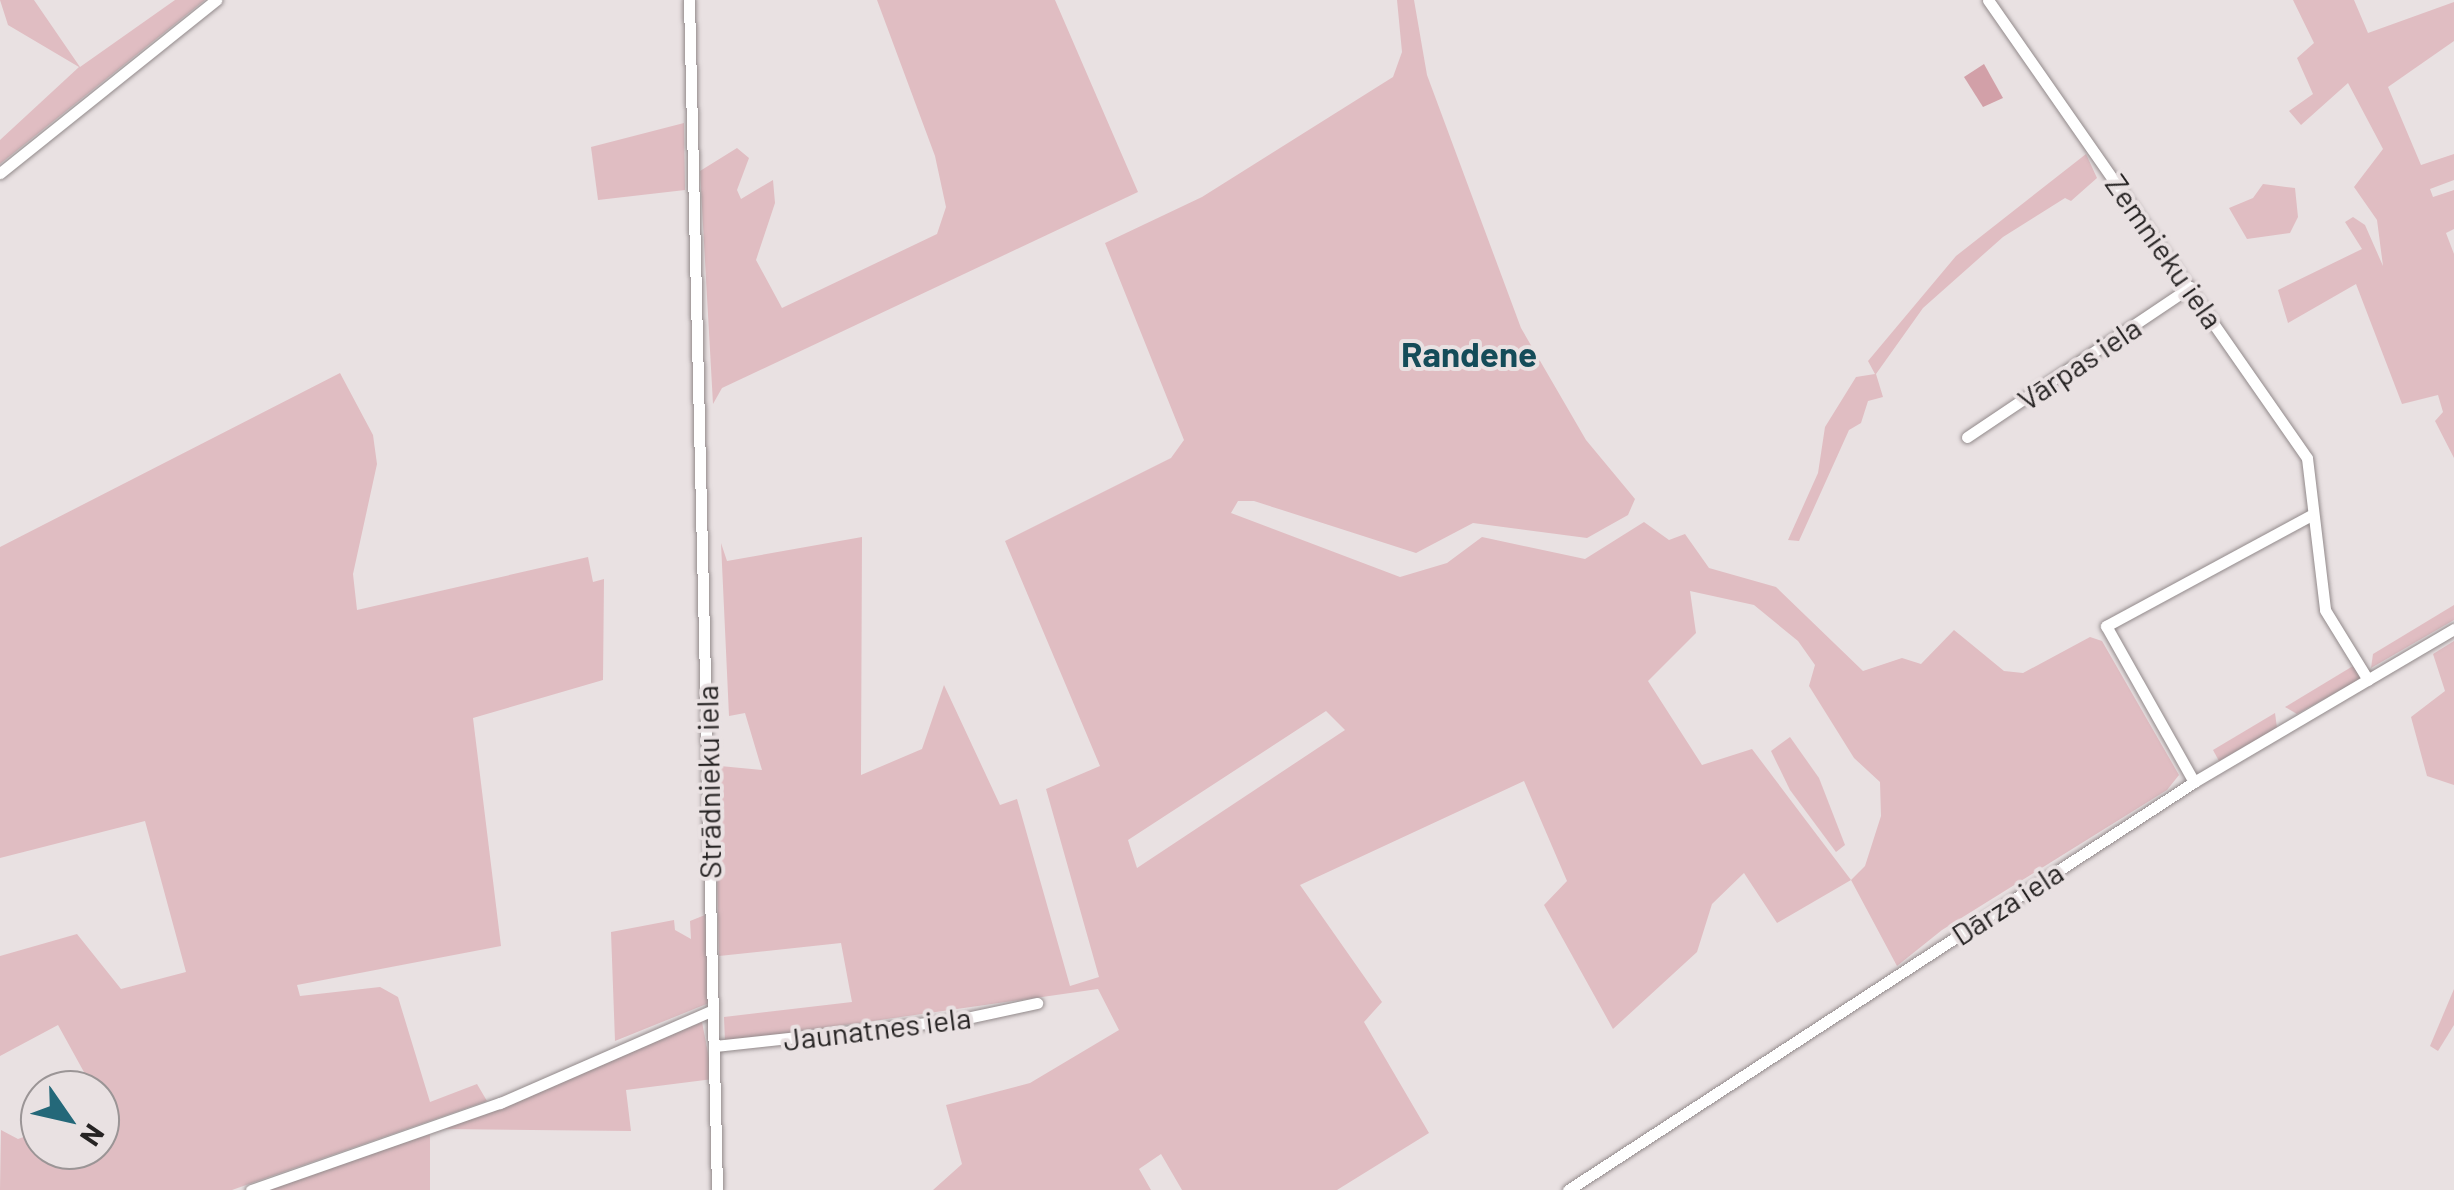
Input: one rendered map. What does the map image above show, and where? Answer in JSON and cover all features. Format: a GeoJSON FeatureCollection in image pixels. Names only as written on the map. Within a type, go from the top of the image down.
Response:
{"type":"FeatureCollection","features":[{"type":"Feature","properties":{"kind":"street"},"geometry":{"type":"LineString","coordinates":[[0,174],[216,0]]}},
{"type":"Feature","properties":{"kind":"street","name":"Strādnieku iela"},"geometry":{"type":"LineString","coordinates":[[689,0],[717,1190]]}},
{"type":"Feature","properties":{"kind":"street","name":"Zemnieku iela"},"geometry":{"type":"LineString","coordinates":[[1988,0],[2307,458],[2311,516],[2328,616],[2368,680]]}},
{"type":"Feature","properties":{"kind":"street","name":"Vārpas iela"},"geometry":{"type":"LineString","coordinates":[[1967,437],[2190,287]]}},
{"type":"Feature","properties":{"kind":"street"},"geometry":{"type":"LineString","coordinates":[[2194,782],[2106,626],[2311,516]]}},
{"type":"Feature","properties":{"kind":"street","name":"Dārza iela"},"geometry":{"type":"LineString","coordinates":[[1568,1190],[2194,782],[2454,629]]}},
{"type":"Feature","properties":{"kind":"street","name":"Jaunatnes iela"},"geometry":{"type":"LineString","coordinates":[[715,1046],[962,1020],[1037,1003]]}},
{"type":"Feature","properties":{"kind":"street"},"geometry":{"type":"LineString","coordinates":[[250,1190],[500,1103],[714,1010]]}},
{"type":"Feature","properties":{"kind":"shaded area"},"geometry":{"type":"Polygon","coordinates":[[[0,0],[34,0],[80,67],[175,0],[205,0],[0,164],[0,140],[79,67],[8,25],[0,0]]]}},
{"type":"Feature","properties":{"kind":"shaded area"},"geometry":{"type":"Polygon","coordinates":[[[877,0],[1055,0],[1138,192],[722,388],[713,404],[700,171],[737,148],[749,158],[737,190],[741,199],[773,180],[775,203],[756,260],[782,308],[937,234],[946,207],[935,156],[877,0]]]}},
{"type":"Feature","properties":{"kind":"shaded area"},"geometry":{"type":"Polygon","coordinates":[[[1397,0],[1414,0],[1427,75],[1521,328],[1586,440],[1635,499],[1628,515],[1587,538],[1473,523],[1416,553],[1254,501],[1238,501],[1231,513],[1400,577],[1447,563],[1482,537],[1585,559],[1644,522],[1669,540],[1685,534],[1709,568],[1776,587],[1863,671],[1902,658],[1921,664],[1954,630],[2004,671],[2023,673],[2090,637],[2102,641],[2179,775],[2167,790],[1942,930],[1897,966],[1851,880],[1777,923],[1744,873],[1712,904],[1697,952],[1613,1029],[1544,905],[1567,881],[1524,781],[1300,885],[1382,1002],[1364,1022],[1429,1133],[1337,1190],[1182,1190],[1161,1154],[1139,1169],[1151,1190],[933,1190],[962,1164],[946,1105],[1030,1083],[1119,1030],[1098,989],[725,1042],[724,1017],[852,1002],[841,943],[719,956],[715,784],[720,766],[762,770],[745,713],[729,716],[721,543],[727,561],[862,537],[861,775],[922,749],[944,685],[1000,805],[1017,799],[1070,986],[1099,977],[1046,789],[1100,766],[1005,541],[1171,458],[1184,440],[1105,243],[1202,197],[1393,77],[1402,52],[1397,0]],[[1690,591],[1696,633],[1648,681],[1702,765],[1752,749],[1851,880],[1865,866],[1881,816],[1880,782],[1854,758],[1809,686],[1815,665],[1798,641],[1754,605],[1690,591]],[[1326,711],[1128,840],[1137,868],[1345,730],[1326,711]]]}},
{"type":"Feature","properties":{"kind":"shaded area"},"geometry":{"type":"Polygon","coordinates":[[[2293,0],[2354,0],[2368,33],[2454,2],[2454,41],[2388,87],[2421,165],[2454,154],[2454,180],[2430,189],[2433,197],[2454,190],[2454,229],[2446,233],[2454,254],[2454,458],[2435,421],[2443,412],[2438,395],[2402,404],[2356,284],[2288,323],[2278,290],[2362,249],[2345,222],[2353,217],[2365,225],[2383,266],[2377,220],[2354,187],[2383,149],[2348,83],[2301,125],[2289,111],[2313,94],[2297,58],[2314,43],[2293,0]]]}},
{"type":"Feature","properties":{"kind":"shaded area"},"geometry":{"type":"Polygon","coordinates":[[[1984,64],[2003,98],[1983,107],[1964,77],[1984,64]]]}},
{"type":"Feature","properties":{"kind":"shaded area"},"geometry":{"type":"Polygon","coordinates":[[[684,123],[685,190],[598,200],[591,147],[684,123]]]}},
{"type":"Feature","properties":{"kind":"shaded area"},"geometry":{"type":"Polygon","coordinates":[[[2086,154],[2097,178],[2071,201],[2065,198],[2003,237],[1923,308],[1876,374],[1883,397],[1868,401],[1861,423],[1849,430],[1799,541],[1788,540],[1818,473],[1825,427],[1856,377],[1875,374],[1868,361],[1956,256],[2086,154]]]}},
{"type":"Feature","properties":{"kind":"shaded area"},"geometry":{"type":"Polygon","coordinates":[[[2263,184],[2295,188],[2298,217],[2290,233],[2247,239],[2229,208],[2253,198],[2263,184]]]}},
{"type":"Feature","properties":{"kind":"shaded area"},"geometry":{"type":"Polygon","coordinates":[[[340,373],[373,435],[377,464],[353,574],[357,610],[588,557],[593,582],[604,579],[603,680],[473,718],[501,946],[297,985],[300,996],[380,987],[398,997],[430,1102],[477,1084],[487,1101],[232,1190],[0,1190],[1,1130],[20,1138],[20,1170],[120,1170],[120,1070],[83,1070],[58,1025],[0,1056],[0,956],[77,934],[121,989],[186,972],[145,821],[0,858],[0,547],[340,373]]]}},
{"type":"Feature","properties":{"kind":"shaded area"},"geometry":{"type":"Polygon","coordinates":[[[2454,605],[2454,620],[2371,668],[2373,654],[2454,605]]]}},
{"type":"Feature","properties":{"kind":"shaded area"},"geometry":{"type":"Polygon","coordinates":[[[2454,641],[2454,785],[2427,776],[2411,717],[2445,691],[2433,654],[2454,641]]]}},
{"type":"Feature","properties":{"kind":"shaded area"},"geometry":{"type":"Polygon","coordinates":[[[2353,666],[2362,678],[2297,714],[2285,707],[2353,666]]]}},
{"type":"Feature","properties":{"kind":"shaded area"},"geometry":{"type":"Polygon","coordinates":[[[2275,713],[2277,728],[2219,761],[2213,750],[2275,713]]]}},
{"type":"Feature","properties":{"kind":"shaded area"},"geometry":{"type":"Polygon","coordinates":[[[1790,737],[1819,778],[1845,845],[1836,852],[1790,790],[1771,751],[1790,737]]]}},
{"type":"Feature","properties":{"kind":"shaded area"},"geometry":{"type":"Polygon","coordinates":[[[705,915],[709,1003],[615,1041],[611,932],[674,920],[675,930],[691,939],[690,921],[705,915]]]}},
{"type":"Feature","properties":{"kind":"shaded area"},"geometry":{"type":"Polygon","coordinates":[[[2454,989],[2454,1025],[2438,1051],[2430,1046],[2454,989]]]}},
{"type":"Feature","properties":{"kind":"shaded area"},"geometry":{"type":"Polygon","coordinates":[[[702,1022],[713,1079],[626,1090],[631,1131],[442,1129],[702,1022]]]}},
{"type":"Feature","properties":{"kind":"shaded area"},"geometry":{"type":"Polygon","coordinates":[[[430,1134],[430,1190],[264,1190],[430,1134]]]}},
{"type":"Feature","properties":{"kind":"district","name":"Randene"},"geometry":{"type":"Point","coordinates":[1469,353]}}]}
